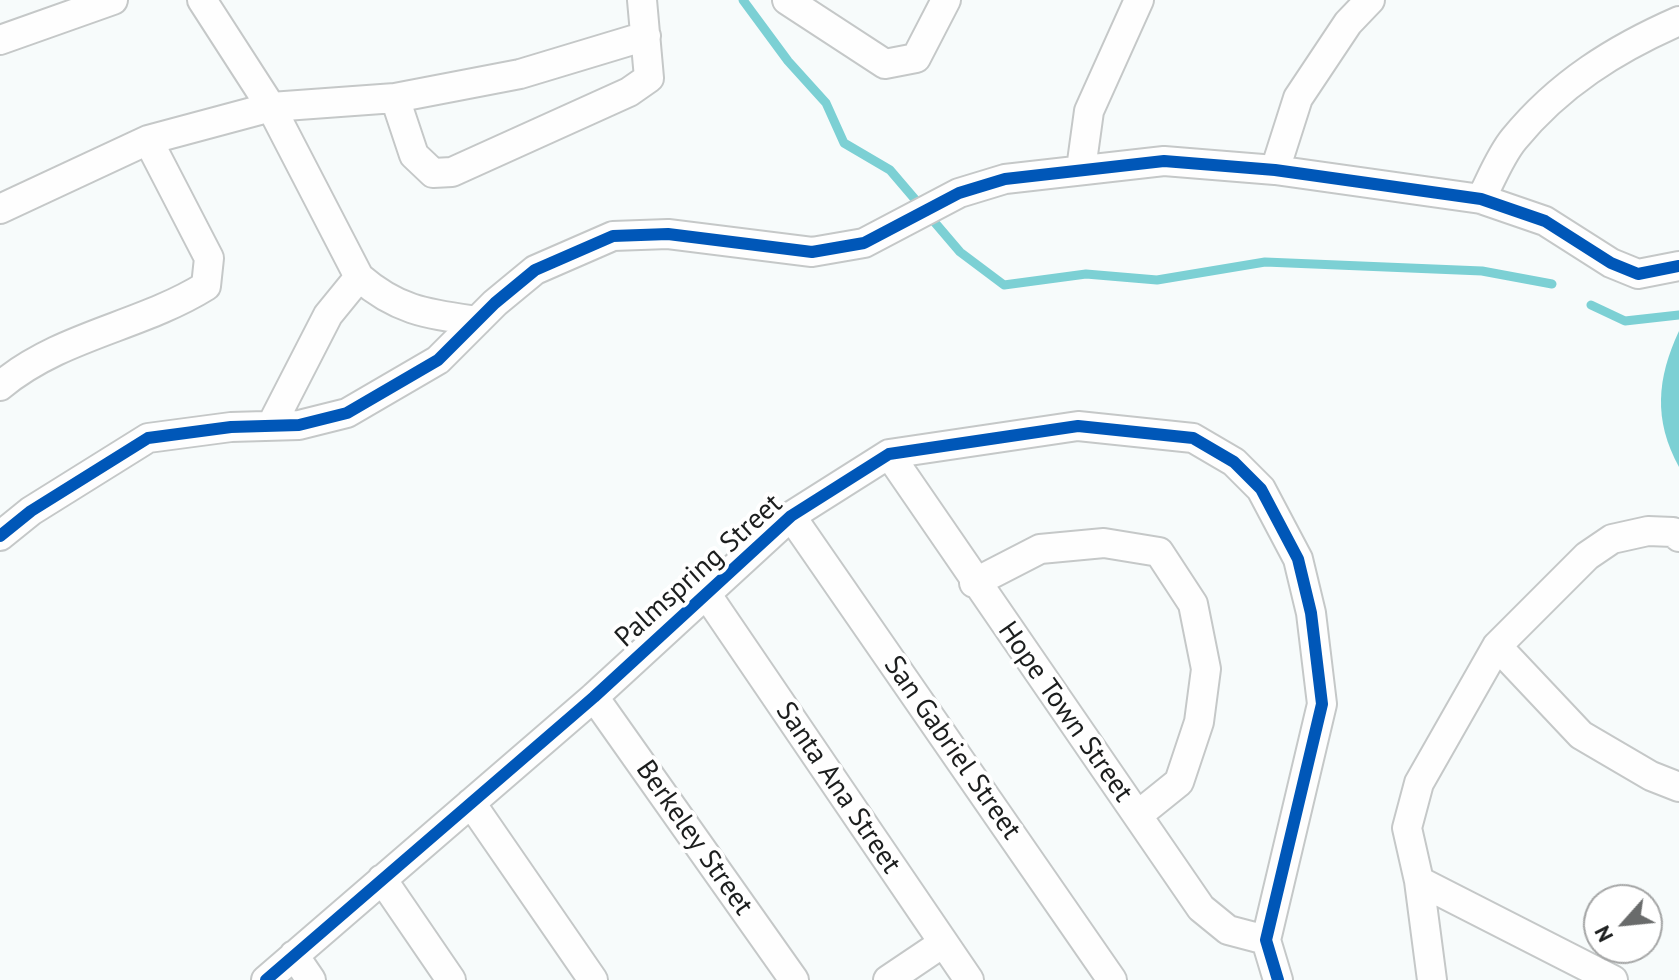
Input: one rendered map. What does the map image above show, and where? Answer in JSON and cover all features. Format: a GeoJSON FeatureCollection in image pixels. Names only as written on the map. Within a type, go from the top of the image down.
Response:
{"type":"FeatureCollection","features":[{"type":"Feature","properties":{"kind":"street"},"geometry":{"type":"LineString","coordinates":[[0,40],[113,0]]}},
{"type":"Feature","properties":{"kind":"street"},"geometry":{"type":"LineString","coordinates":[[202,0],[271,107],[359,277],[379,294],[415,312],[477,321]]}},
{"type":"Feature","properties":{"kind":"street"},"geometry":{"type":"LineString","coordinates":[[395,98],[414,155],[433,173],[452,172],[629,92],[649,78],[642,0]]}},
{"type":"Feature","properties":{"kind":"street"},"geometry":{"type":"LineString","coordinates":[[787,0],[885,64],[916,58],[946,0]]}},
{"type":"Feature","properties":{"kind":"street"},"geometry":{"type":"LineString","coordinates":[[1081,169],[1089,111],[1109,59],[1139,0]]}},
{"type":"Feature","properties":{"kind":"street"},"geometry":{"type":"LineString","coordinates":[[1275,170],[1298,98],[1348,23],[1370,0]]}},
{"type":"Feature","properties":{"kind":"street"},"geometry":{"type":"LineString","coordinates":[[1481,199],[1513,140],[1574,78],[1625,45],[1679,21]]}},
{"type":"Feature","properties":{"kind":"street"},"geometry":{"type":"LineString","coordinates":[[0,209],[148,140],[271,107],[395,98],[520,74],[646,36]]}},
{"type":"Feature","properties":{"kind":"street"},"geometry":{"type":"LineString","coordinates":[[0,386],[22,368],[77,339],[183,301],[206,286],[209,258],[148,140]]}},
{"type":"Feature","properties":{"kind":"street"},"geometry":{"type":"LineString","coordinates":[[0,536],[84,476],[148,438],[231,427],[299,425],[347,413],[438,360],[535,270],[613,236],[668,234],[812,252],[864,243],[914,220],[959,193],[1005,179],[1164,161],[1275,170],[1481,199],[1545,221],[1611,263],[1638,274],[1679,266]]}},
{"type":"Feature","properties":{"kind":"street"},"geometry":{"type":"LineString","coordinates":[[271,426],[328,315],[359,277]]}},
{"type":"Feature","properties":{"kind":"street","name":"Palmspring Street"},"geometry":{"type":"LineString","coordinates":[[266,980],[594,697],[791,516],[889,454],[1078,426],[1193,438],[1234,462],[1261,489],[1298,559],[1311,613],[1322,704],[1266,940]]}},
{"type":"Feature","properties":{"kind":"street","name":"Hope Town Street"},"geometry":{"type":"LineString","coordinates":[[889,454],[974,583],[1201,908],[1228,930],[1266,940]]}},
{"type":"Feature","properties":{"kind":"street","name":"San Gabriel Street"},"geometry":{"type":"LineString","coordinates":[[791,516],[1112,980]]}},
{"type":"Feature","properties":{"kind":"street"},"geometry":{"type":"LineString","coordinates":[[1432,980],[1419,881],[1407,828],[1419,783],[1497,646],[1587,556],[1612,539],[1648,531],[1673,532],[1679,537]]}},
{"type":"Feature","properties":{"kind":"street"},"geometry":{"type":"LineString","coordinates":[[974,583],[1040,549],[1104,543],[1159,552],[1193,604],[1206,669],[1199,722],[1179,782],[1138,815]]}},
{"type":"Feature","properties":{"kind":"street","name":"Santa Ana Street"},"geometry":{"type":"LineString","coordinates":[[707,595],[969,980]]}},
{"type":"Feature","properties":{"kind":"street"},"geometry":{"type":"LineString","coordinates":[[1497,646],[1581,735],[1651,776],[1679,787]]}},
{"type":"Feature","properties":{"kind":"street","name":"Berkeley Street"},"geometry":{"type":"LineString","coordinates":[[594,697],[794,980]]}},
{"type":"Feature","properties":{"kind":"street"},"geometry":{"type":"LineString","coordinates":[[471,803],[593,980]]}},
{"type":"Feature","properties":{"kind":"street"},"geometry":{"type":"LineString","coordinates":[[382,879],[451,980]]}},
{"type":"Feature","properties":{"kind":"street"},"geometry":{"type":"LineString","coordinates":[[1419,881],[1613,980]]}},
{"type":"Feature","properties":{"kind":"street"},"geometry":{"type":"LineString","coordinates":[[1266,940],[1278,980]]}},
{"type":"Feature","properties":{"kind":"street"},"geometry":{"type":"LineString","coordinates":[[888,980],[943,943]]}},
{"type":"Feature","properties":{"kind":"street"},"geometry":{"type":"LineString","coordinates":[[294,955],[311,980]]}},
{"type":"Feature","properties":{"kind":"water"},"geometry":{"type":"Polygon","coordinates":[[[1679,331],[1679,467],[1665,433],[1661,399],[1666,365],[1679,331]]]}},
{"type":"Feature","properties":{"kind":"waterway"},"geometry":{"type":"LineString","coordinates":[[743,0],[788,61],[826,103],[844,143],[890,170],[960,252],[1004,285],[1086,274],[1157,280],[1265,262],[1482,271],[1552,284]]}},
{"type":"Feature","properties":{"kind":"waterway"},"geometry":{"type":"LineString","coordinates":[[1591,305],[1625,321],[1679,315]]}},
{"type":"Feature","properties":{"kind":"cycle path"},"geometry":{"type":"LineString","coordinates":[[0,536],[31,511],[148,438],[231,427],[299,425],[347,413],[438,360],[495,303],[535,270],[613,236],[668,234],[812,252],[864,243],[959,193],[1005,179],[1164,161],[1275,170],[1481,199],[1545,221],[1611,263],[1638,274],[1679,266]]}},
{"type":"Feature","properties":{"kind":"cycle path"},"geometry":{"type":"LineString","coordinates":[[266,980],[594,697],[791,516],[889,454],[1078,426],[1193,438],[1234,462],[1261,489],[1298,559],[1311,613],[1322,704],[1266,940],[1278,980]]}}]}
